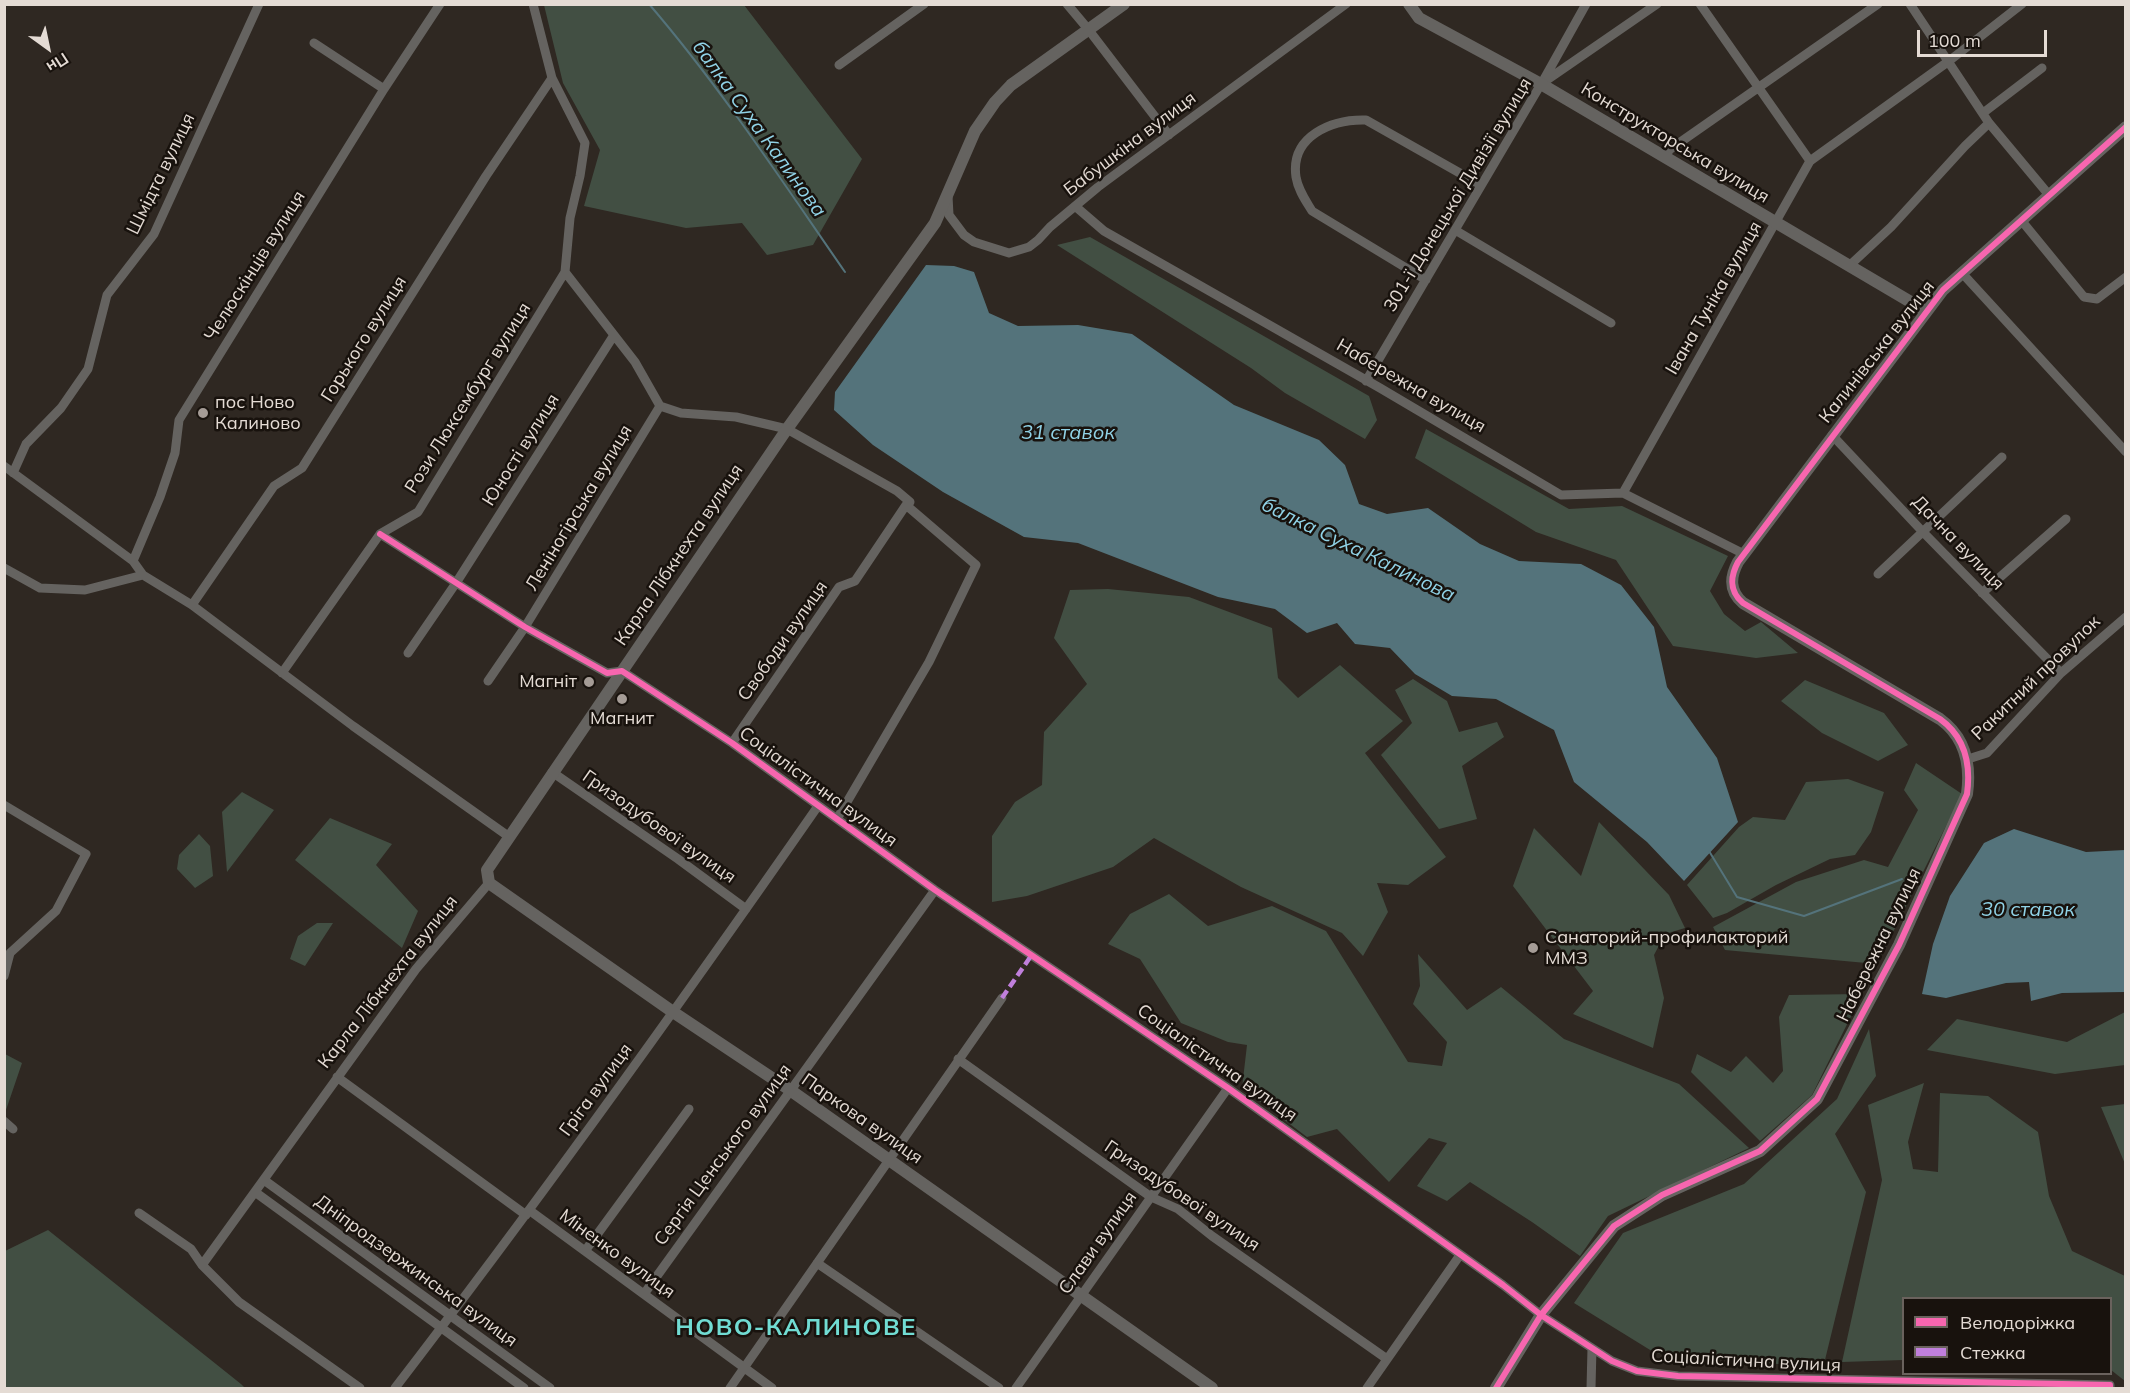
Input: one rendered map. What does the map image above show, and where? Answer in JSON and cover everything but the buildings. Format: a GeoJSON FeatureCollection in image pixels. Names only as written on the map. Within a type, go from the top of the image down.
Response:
{"type":"FeatureCollection","features":[{"type":"Feature","properties":{"kind":"street","name":"Шмідта вулиця"},"geometry":{"type":"LineString","coordinates":[[13,473],[26,444],[61,408],[88,369],[107,295],[154,234],[259,4]]}},
{"type":"Feature","properties":{"kind":"street","name":"Челюскінців вулиця"},"geometry":{"type":"LineString","coordinates":[[133,561],[160,497],[175,453],[179,420],[384,89],[440,4]]}},
{"type":"Feature","properties":{"kind":"street"},"geometry":{"type":"LineString","coordinates":[[533,4],[552,78],[585,143],[570,218],[565,272],[635,362],[660,406],[681,413],[736,417],[786,429],[897,491],[910,502],[906,505],[976,565],[929,662],[837,819]]}},
{"type":"Feature","properties":{"kind":"street"},"geometry":{"type":"LineString","coordinates":[[839,65],[924,4]]}},
{"type":"Feature","properties":{"kind":"street"},"geometry":{"type":"LineString","coordinates":[[1067,4],[1089,29],[1169,135]]}},
{"type":"Feature","properties":{"kind":"street","name":"Карла Лібкнехта вулиця"},"geometry":{"type":"LineString","coordinates":[[202,1265],[416,969],[489,883],[487,870],[508,836],[786,429],[935,223],[975,131],[995,102],[1011,85],[1124,4]]}},
{"type":"Feature","properties":{"kind":"street","name":"Бабушкіна вулиця"},"geometry":{"type":"LineString","coordinates":[[948,196],[949,215],[964,235],[974,242],[1009,253],[1029,247],[1075,206],[1346,4]]}},
{"type":"Feature","properties":{"kind":"street","name":"Конструкторська вулиця"},"geometry":{"type":"LineString","coordinates":[[1409,4],[1419,18],[1541,84],[1926,311]]}},
{"type":"Feature","properties":{"kind":"street"},"geometry":{"type":"LineString","coordinates":[[1541,84],[1586,4]]}},
{"type":"Feature","properties":{"kind":"street","name":"301-ї Донецької Дивізії вулиця"},"geometry":{"type":"LineString","coordinates":[[1366,381],[1541,84],[1657,4]]}},
{"type":"Feature","properties":{"kind":"street"},"geometry":{"type":"LineString","coordinates":[[1700,4],[1810,161]]}},
{"type":"Feature","properties":{"kind":"street"},"geometry":{"type":"LineString","coordinates":[[1666,158],[1669,150],[1878,4]]}},
{"type":"Feature","properties":{"kind":"street"},"geometry":{"type":"LineString","coordinates":[[1910,4],[1989,123],[2049,195]]}},
{"type":"Feature","properties":{"kind":"street","name":"Івана Туніка вулиця"},"geometry":{"type":"LineString","coordinates":[[1623,493],[1810,161],[1949,61],[2022,4]]}},
{"type":"Feature","properties":{"kind":"street"},"geometry":{"type":"LineString","coordinates":[[314,43],[384,89]]}},
{"type":"Feature","properties":{"kind":"street"},"geometry":{"type":"LineString","coordinates":[[1983,113],[2042,68]]}},
{"type":"Feature","properties":{"kind":"street","name":"Горького вулиця"},"geometry":{"type":"LineString","coordinates":[[192,605],[274,486],[302,468],[486,176],[552,78]]}},
{"type":"Feature","properties":{"kind":"street"},"geometry":{"type":"LineString","coordinates":[[1426,280],[1312,211],[1296,178],[1296,160],[1303,144],[1315,133],[1331,124],[1348,120],[1366,120],[1481,185]]}},
{"type":"Feature","properties":{"kind":"street"},"geometry":{"type":"LineString","coordinates":[[1849,266],[1891,227],[1989,123]]}},
{"type":"Feature","properties":{"kind":"street","name":"Калинівська вулиця"},"geometry":{"type":"LineString","coordinates":[[1733,572],[1832,435],[1943,290],[2126,127]]}},
{"type":"Feature","properties":{"kind":"street","name":"Набережна вулиця"},"geometry":{"type":"LineString","coordinates":[[1075,206],[1104,231],[1561,495],[1623,493],[1744,554]]}},
{"type":"Feature","properties":{"kind":"street"},"geometry":{"type":"LineString","coordinates":[[2021,220],[2085,297],[2097,299],[2126,277]]}},
{"type":"Feature","properties":{"kind":"street"},"geometry":{"type":"LineString","coordinates":[[1455,230],[1611,323]]}},
{"type":"Feature","properties":{"kind":"street","name":"Рози Люксембург вулиця"},"geometry":{"type":"LineString","coordinates":[[282,673],[380,534],[418,512],[565,272]]}},
{"type":"Feature","properties":{"kind":"street"},"geometry":{"type":"LineString","coordinates":[[1962,273],[2126,452]]}},
{"type":"Feature","properties":{"kind":"street","name":"Юності вулиця"},"geometry":{"type":"LineString","coordinates":[[408,653],[456,583],[614,335]]}},
{"type":"Feature","properties":{"kind":"street","name":"Леніногірська вулиця"},"geometry":{"type":"LineString","coordinates":[[488,681],[525,627],[660,406]]}},
{"type":"Feature","properties":{"kind":"street","name":"Дачна вулиця"},"geometry":{"type":"LineString","coordinates":[[1832,435],[2061,673]]}},
{"type":"Feature","properties":{"kind":"street"},"geometry":{"type":"LineString","coordinates":[[1878,574],[2002,457]]}},
{"type":"Feature","properties":{"kind":"street"},"geometry":{"type":"LineString","coordinates":[[4,466],[133,561],[143,575],[192,605],[508,836]]}},
{"type":"Feature","properties":{"kind":"street","name":"Свободи вулиця"},"geometry":{"type":"LineString","coordinates":[[732,743],[839,587],[855,581],[906,505]]}},
{"type":"Feature","properties":{"kind":"street"},"geometry":{"type":"LineString","coordinates":[[1982,593],[2066,519]]}},
{"type":"Feature","properties":{"kind":"street","name":"Соціалістична вулиця"},"geometry":{"type":"LineString","coordinates":[[380,534],[525,627],[607,673],[622,671],[732,743],[935,890],[1228,1088],[1503,1285],[1541,1315],[1612,1361],[1637,1371],[1678,1376],[1761,1377],[1850,1385],[2110,1387]]}},
{"type":"Feature","properties":{"kind":"street"},"geometry":{"type":"LineString","coordinates":[[4,568],[40,588],[85,590],[143,575]]}},
{"type":"Feature","properties":{"kind":"street","name":"Набережна вулиця"},"geometry":{"type":"LineString","coordinates":[[1497,1389],[1541,1315],[1614,1226],[1662,1195],[1760,1151],[1817,1099],[1899,945],[1967,794],[1968,759],[1953,731],[1940,719],[1743,603],[1738,599],[1732,586],[1733,572]]}},
{"type":"Feature","properties":{"kind":"street","name":"Ракитний провулок"},"geometry":{"type":"LineString","coordinates":[[1968,759],[1987,753],[2061,673],[2126,616]]}},
{"type":"Feature","properties":{"kind":"street","name":"Гризодубової вулиця"},"geometry":{"type":"LineString","coordinates":[[552,772],[746,909]]}},
{"type":"Feature","properties":{"kind":"street"},"geometry":{"type":"LineString","coordinates":[[4,805],[86,854],[56,911],[7,951],[4,976]]}},
{"type":"Feature","properties":{"kind":"street","name":"Гріга вулиця"},"geometry":{"type":"LineString","coordinates":[[395,1389],[528,1212],[818,806]]}},
{"type":"Feature","properties":{"kind":"street","name":"Паркова вулиця"},"geometry":{"type":"LineString","coordinates":[[489,883],[673,1012],[790,1090],[1212,1389]]}},
{"type":"Feature","properties":{"kind":"street","name":"Сергія Ценського вулиця"},"geometry":{"type":"LineString","coordinates":[[645,1294],[935,890]]}},
{"type":"Feature","properties":{"kind":"street"},"geometry":{"type":"LineString","coordinates":[[730,1389],[1002,998]]}},
{"type":"Feature","properties":{"kind":"street","name":"Гризодубової вулиця"},"geometry":{"type":"LineString","coordinates":[[958,1059],[1151,1197],[1178,1209],[1212,1236],[1387,1359]]}},
{"type":"Feature","properties":{"kind":"street","name":"Міненко вулиця"},"geometry":{"type":"LineString","coordinates":[[337,1077],[645,1294],[772,1389]]}},
{"type":"Feature","properties":{"kind":"street","name":"Слави вулиця"},"geometry":{"type":"LineString","coordinates":[[1016,1389],[1228,1088]]}},
{"type":"Feature","properties":{"kind":"street"},"geometry":{"type":"LineString","coordinates":[[585,1251],[689,1109]]}},
{"type":"Feature","properties":{"kind":"street"},"geometry":{"type":"LineString","coordinates":[[4,1121],[13,1129]]}},
{"type":"Feature","properties":{"kind":"street","name":"Дніпродзержинська вулиця"},"geometry":{"type":"LineString","coordinates":[[264,1180],[550,1389]]}},
{"type":"Feature","properties":{"kind":"street","name":"Дніпродзержинська вулиця"},"geometry":{"type":"LineString","coordinates":[[255,1192],[524,1389]]}},
{"type":"Feature","properties":{"kind":"street"},"geometry":{"type":"LineString","coordinates":[[140,1213],[191,1250],[202,1265],[239,1302],[360,1389]]}},
{"type":"Feature","properties":{"kind":"street"},"geometry":{"type":"LineString","coordinates":[[1366,1389],[1460,1256]]}},
{"type":"Feature","properties":{"kind":"street"},"geometry":{"type":"LineString","coordinates":[[817,1263],[999,1389]]}},
{"type":"Feature","properties":{"kind":"street"},"geometry":{"type":"LineString","coordinates":[[1591,1389],[1592,1348]]}},
{"type":"Feature","properties":{"kind":"street"},"geometry":{"type":"LineString","coordinates":[[1678,1376],[1678,1389]]}},
{"type":"Feature","properties":{"kind":"street"},"geometry":{"type":"LineString","coordinates":[[1761,1377],[1761,1389]]}},
{"type":"Feature","properties":{"kind":"green space"},"geometry":{"type":"Polygon","coordinates":[[[544,5],[744,5],[862,159],[813,245],[767,255],[742,223],[686,228],[584,206],[600,150],[563,83],[544,5]]]}},
{"type":"Feature","properties":{"kind":"green space"},"geometry":{"type":"Polygon","coordinates":[[[1090,237],[1369,396],[1377,420],[1365,439],[1285,393],[1251,368],[1057,245],[1090,237]]]}},
{"type":"Feature","properties":{"kind":"green space"},"geometry":{"type":"Polygon","coordinates":[[[1426,429],[1569,509],[1622,506],[1728,556],[1710,591],[1724,614],[1745,631],[1761,622],[1798,653],[1756,658],[1673,646],[1616,560],[1536,532],[1415,458],[1426,429]]]}},
{"type":"Feature","properties":{"kind":"green space"},"geometry":{"type":"Polygon","coordinates":[[[1108,589],[1189,597],[1272,628],[1278,678],[1298,698],[1340,665],[1403,721],[1365,753],[1446,857],[1408,885],[1377,883],[1388,912],[1363,956],[1342,933],[1241,887],[1154,838],[1113,867],[1027,896],[992,902],[992,836],[1015,802],[1042,785],[1044,732],[1087,684],[1054,638],[1070,590],[1108,589]]]}},
{"type":"Feature","properties":{"kind":"green space"},"geometry":{"type":"Polygon","coordinates":[[[1413,679],[1447,701],[1459,732],[1497,722],[1504,737],[1462,766],[1477,819],[1439,829],[1381,755],[1412,723],[1395,690],[1413,679]]]}},
{"type":"Feature","properties":{"kind":"green space"},"geometry":{"type":"Polygon","coordinates":[[[1805,680],[1884,713],[1908,745],[1878,761],[1822,733],[1781,701],[1805,680]]]}},
{"type":"Feature","properties":{"kind":"green space"},"geometry":{"type":"Polygon","coordinates":[[[1916,763],[1962,794],[1877,964],[1725,950],[1713,927],[1796,882],[1864,860],[1888,867],[1918,810],[1904,790],[1916,763]]]}},
{"type":"Feature","properties":{"kind":"green space"},"geometry":{"type":"Polygon","coordinates":[[[1848,779],[1884,792],[1871,832],[1855,855],[1830,859],[1776,885],[1727,913],[1713,918],[1687,885],[1739,827],[1753,817],[1785,820],[1806,782],[1848,779]]]}},
{"type":"Feature","properties":{"kind":"green space"},"geometry":{"type":"Polygon","coordinates":[[[242,792],[274,810],[227,872],[222,812],[242,792]]]}},
{"type":"Feature","properties":{"kind":"green space"},"geometry":{"type":"Polygon","coordinates":[[[330,818],[392,844],[376,865],[418,911],[402,948],[295,860],[330,818]]]}},
{"type":"Feature","properties":{"kind":"green space"},"geometry":{"type":"Polygon","coordinates":[[[1599,822],[1669,895],[1685,928],[1665,934],[1654,955],[1664,998],[1653,1048],[1573,1014],[1593,991],[1513,886],[1534,828],[1581,876],[1599,822]]]}},
{"type":"Feature","properties":{"kind":"green space"},"geometry":{"type":"Polygon","coordinates":[[[199,834],[210,846],[213,876],[195,888],[177,869],[179,855],[199,834]]]}},
{"type":"Feature","properties":{"kind":"green space"},"geometry":{"type":"Polygon","coordinates":[[[1169,894],[1208,926],[1272,906],[1326,931],[1408,1062],[1442,1066],[1447,1042],[1413,1004],[1420,986],[1418,954],[1467,1010],[1501,987],[1564,1039],[1679,1084],[1749,1148],[1608,1216],[1580,1256],[1470,1182],[1447,1201],[1417,1186],[1447,1143],[1429,1138],[1389,1182],[1337,1129],[1307,1137],[1242,1088],[1247,1045],[1228,1042],[1181,1023],[1140,959],[1108,944],[1130,914],[1169,894]]]}},
{"type":"Feature","properties":{"kind":"green space"},"geometry":{"type":"Polygon","coordinates":[[[317,923],[333,923],[305,966],[290,959],[298,936],[317,923]]]}},
{"type":"Feature","properties":{"kind":"green space"},"geometry":{"type":"Polygon","coordinates":[[[1862,994],[1812,1095],[1760,1141],[1691,1072],[1697,1054],[1731,1072],[1746,1056],[1773,1083],[1783,1071],[1779,1017],[1789,995],[1862,994]]]}},
{"type":"Feature","properties":{"kind":"green space"},"geometry":{"type":"Polygon","coordinates":[[[2125,1012],[2125,1065],[2055,1074],[1927,1050],[1957,1019],[2067,1042],[2125,1012]]]}},
{"type":"Feature","properties":{"kind":"green space"},"geometry":{"type":"Polygon","coordinates":[[[1869,1029],[1876,1076],[1835,1134],[1866,1192],[1823,1368],[1655,1353],[1574,1303],[1623,1233],[1744,1184],[1837,1099],[1869,1029]]]}},
{"type":"Feature","properties":{"kind":"green space"},"geometry":{"type":"Polygon","coordinates":[[[5,1054],[22,1063],[5,1113],[5,1054]]]}},
{"type":"Feature","properties":{"kind":"green space"},"geometry":{"type":"Polygon","coordinates":[[[1924,1083],[1908,1142],[1913,1169],[1938,1172],[1940,1093],[1988,1096],[2038,1132],[2049,1196],[2072,1251],[2125,1276],[2125,1381],[2112,1371],[2112,1297],[1902,1297],[1902,1360],[1842,1362],[1882,1180],[1868,1105],[1924,1083]]]}},
{"type":"Feature","properties":{"kind":"green space"},"geometry":{"type":"Polygon","coordinates":[[[2126,1104],[2125,1164],[2101,1107],[2126,1104]]]}},
{"type":"Feature","properties":{"kind":"green space"},"geometry":{"type":"Polygon","coordinates":[[[48,1230],[245,1388],[5,1388],[5,1251],[48,1230]]]}},
{"type":"Feature","properties":{"kind":"water","name":"31 ставок"},"geometry":{"type":"Polygon","coordinates":[[[926,265],[954,266],[974,272],[989,313],[1018,326],[1078,325],[1132,334],[1234,405],[1319,440],[1345,465],[1359,504],[1387,514],[1428,508],[1480,544],[1519,561],[1581,564],[1621,585],[1654,627],[1667,687],[1717,758],[1738,822],[1684,881],[1647,842],[1574,782],[1554,730],[1496,699],[1452,696],[1415,674],[1390,648],[1355,644],[1337,623],[1307,633],[1275,609],[1218,597],[1078,543],[1024,537],[943,492],[873,445],[834,410],[835,392],[926,265]]]}},
{"type":"Feature","properties":{"kind":"water","name":"30 ставок"},"geometry":{"type":"Polygon","coordinates":[[[2014,829],[2086,852],[2125,850],[2125,992],[2062,993],[2031,1001],[2029,982],[2006,983],[1946,998],[1922,994],[1933,944],[1950,896],[1984,843],[2014,829]]]}},
{"type":"Feature","properties":{"kind":"waterway","name":"балка Суха Калинова"},"geometry":{"type":"LineString","coordinates":[[649,4],[726,102],[845,272]]}},
{"type":"Feature","properties":{"kind":"waterway","name":"балка Суха Калинова"},"geometry":{"type":"LineString","coordinates":[[1709,851],[1737,897],[1804,916],[1902,879]]}},
{"type":"Feature","properties":{"kind":"marked path"},"geometry":{"type":"LineString","coordinates":[[1002,998],[1031,956]]}},
{"type":"Feature","properties":{"kind":"cycle path"},"geometry":{"type":"LineString","coordinates":[[1496,1388],[1541,1315],[1614,1226],[1662,1195],[1760,1151],[1817,1099],[1899,945],[1967,794],[1967,762],[1961,743],[1949,726],[1940,719],[1743,603],[1733,589],[1733,573],[1738,562],[1943,290],[2126,127]]}},
{"type":"Feature","properties":{"kind":"cycle path"},"geometry":{"type":"LineString","coordinates":[[380,534],[525,627],[607,673],[622,671],[732,743],[935,890],[1228,1088],[1503,1285],[1541,1315],[1612,1361],[1637,1371],[1678,1376],[2110,1385],[2110,1388]]}},
{"type":"Feature","properties":{"kind":"place","name":"пос Ново Калиново"},"geometry":{"type":"Point","coordinates":[203,413]}},
{"type":"Feature","properties":{"kind":"place","name":"Магніт"},"geometry":{"type":"Point","coordinates":[589,682]}},
{"type":"Feature","properties":{"kind":"place","name":"Магнит"},"geometry":{"type":"Point","coordinates":[622,699]}},
{"type":"Feature","properties":{"kind":"place","name":"Санаторий-профилакторий ММЗ"},"geometry":{"type":"Point","coordinates":[1533,948]}},
{"type":"Feature","properties":{"kind":"district","name":"НОВО-КАЛИНОВЕ"},"geometry":{"type":"Point","coordinates":[796,1328]}}]}
